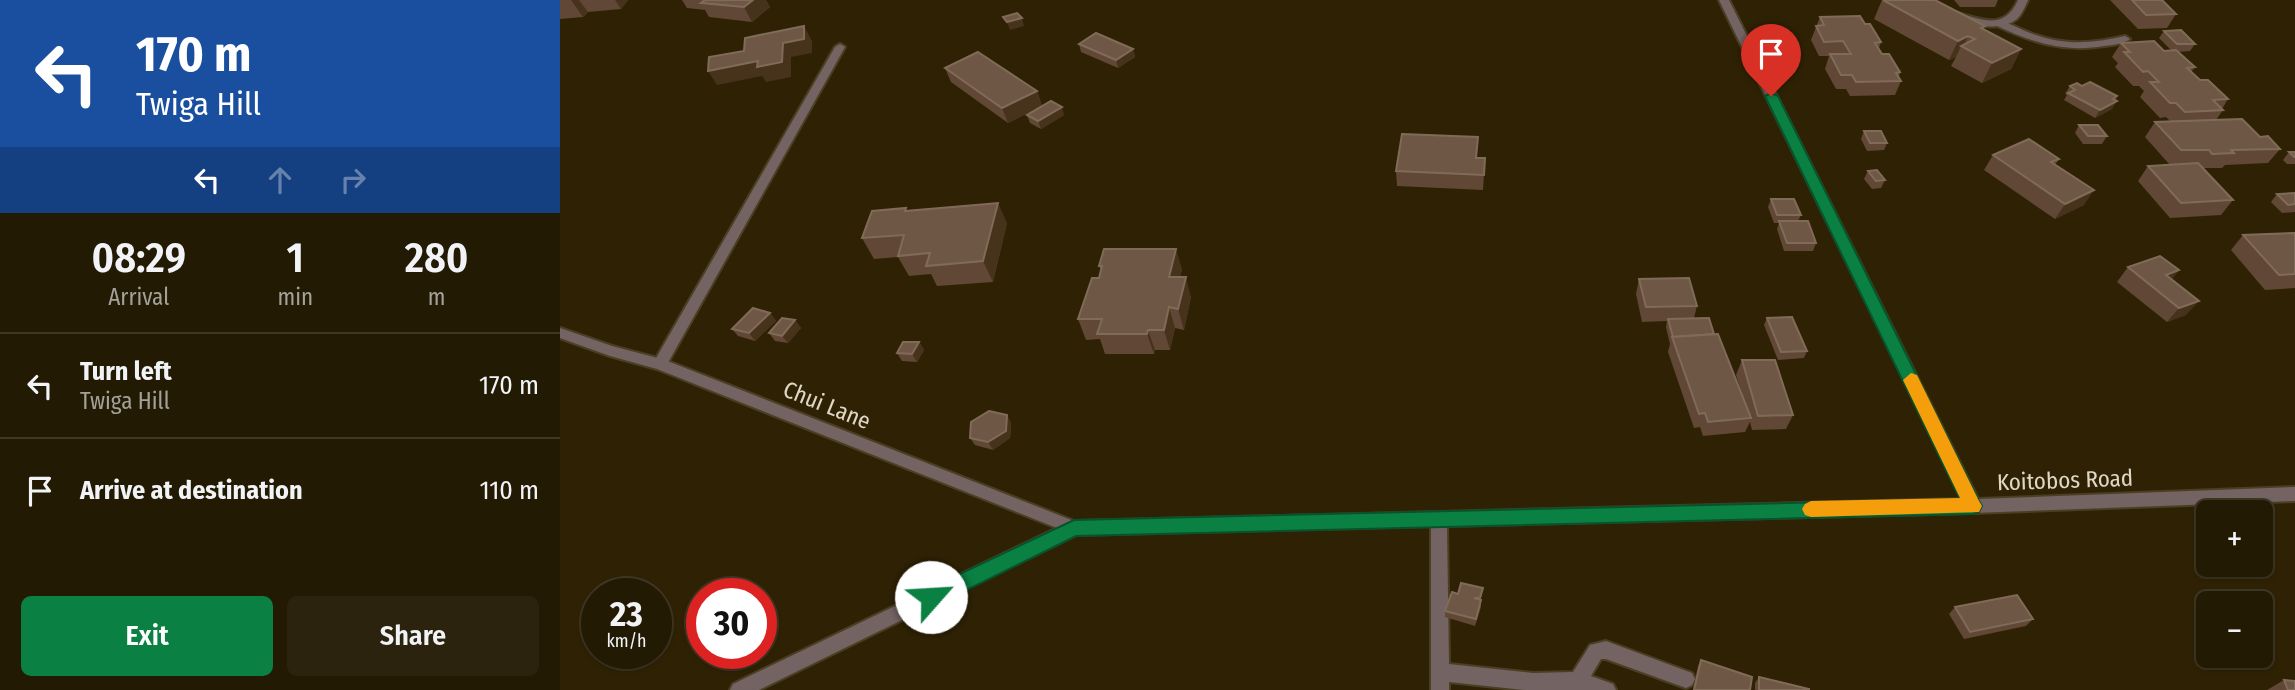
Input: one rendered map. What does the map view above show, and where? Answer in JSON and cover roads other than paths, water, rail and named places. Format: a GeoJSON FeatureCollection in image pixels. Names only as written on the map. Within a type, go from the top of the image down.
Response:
{"type":"FeatureCollection","features":[{"type":"Feature","properties":{"kind":"street"},"geometry":{"type":"LineString","coordinates":[[1724,0],[1973,506]]}},
{"type":"Feature","properties":{"kind":"street"},"geometry":{"type":"LineString","coordinates":[[1942,10],[1976,22],[1999,23],[2011,20],[2019,13],[2023,0]]}},
{"type":"Feature","properties":{"kind":"street"},"geometry":{"type":"LineString","coordinates":[[1999,23],[2034,40],[2066,46],[2102,45],[2126,38]]}},
{"type":"Feature","properties":{"kind":"street"},"geometry":{"type":"LineString","coordinates":[[660,364],[840,47]]}},
{"type":"Feature","properties":{"kind":"street","name":"Chui Lane"},"geometry":{"type":"LineString","coordinates":[[560,333],[610,351],[660,364],[1074,528]]}},
{"type":"Feature","properties":{"kind":"street","name":"Koitobos Road"},"geometry":{"type":"LineString","coordinates":[[740,690],[1074,528],[1973,506],[2295,495]]}},
{"type":"Feature","properties":{"kind":"street"},"geometry":{"type":"LineString","coordinates":[[1439,518],[1440,681],[1578,681],[1607,690]]}},
{"type":"Feature","properties":{"kind":"street"},"geometry":{"type":"LineString","coordinates":[[1578,681],[1596,651],[1606,650],[1686,679]]}}]}
